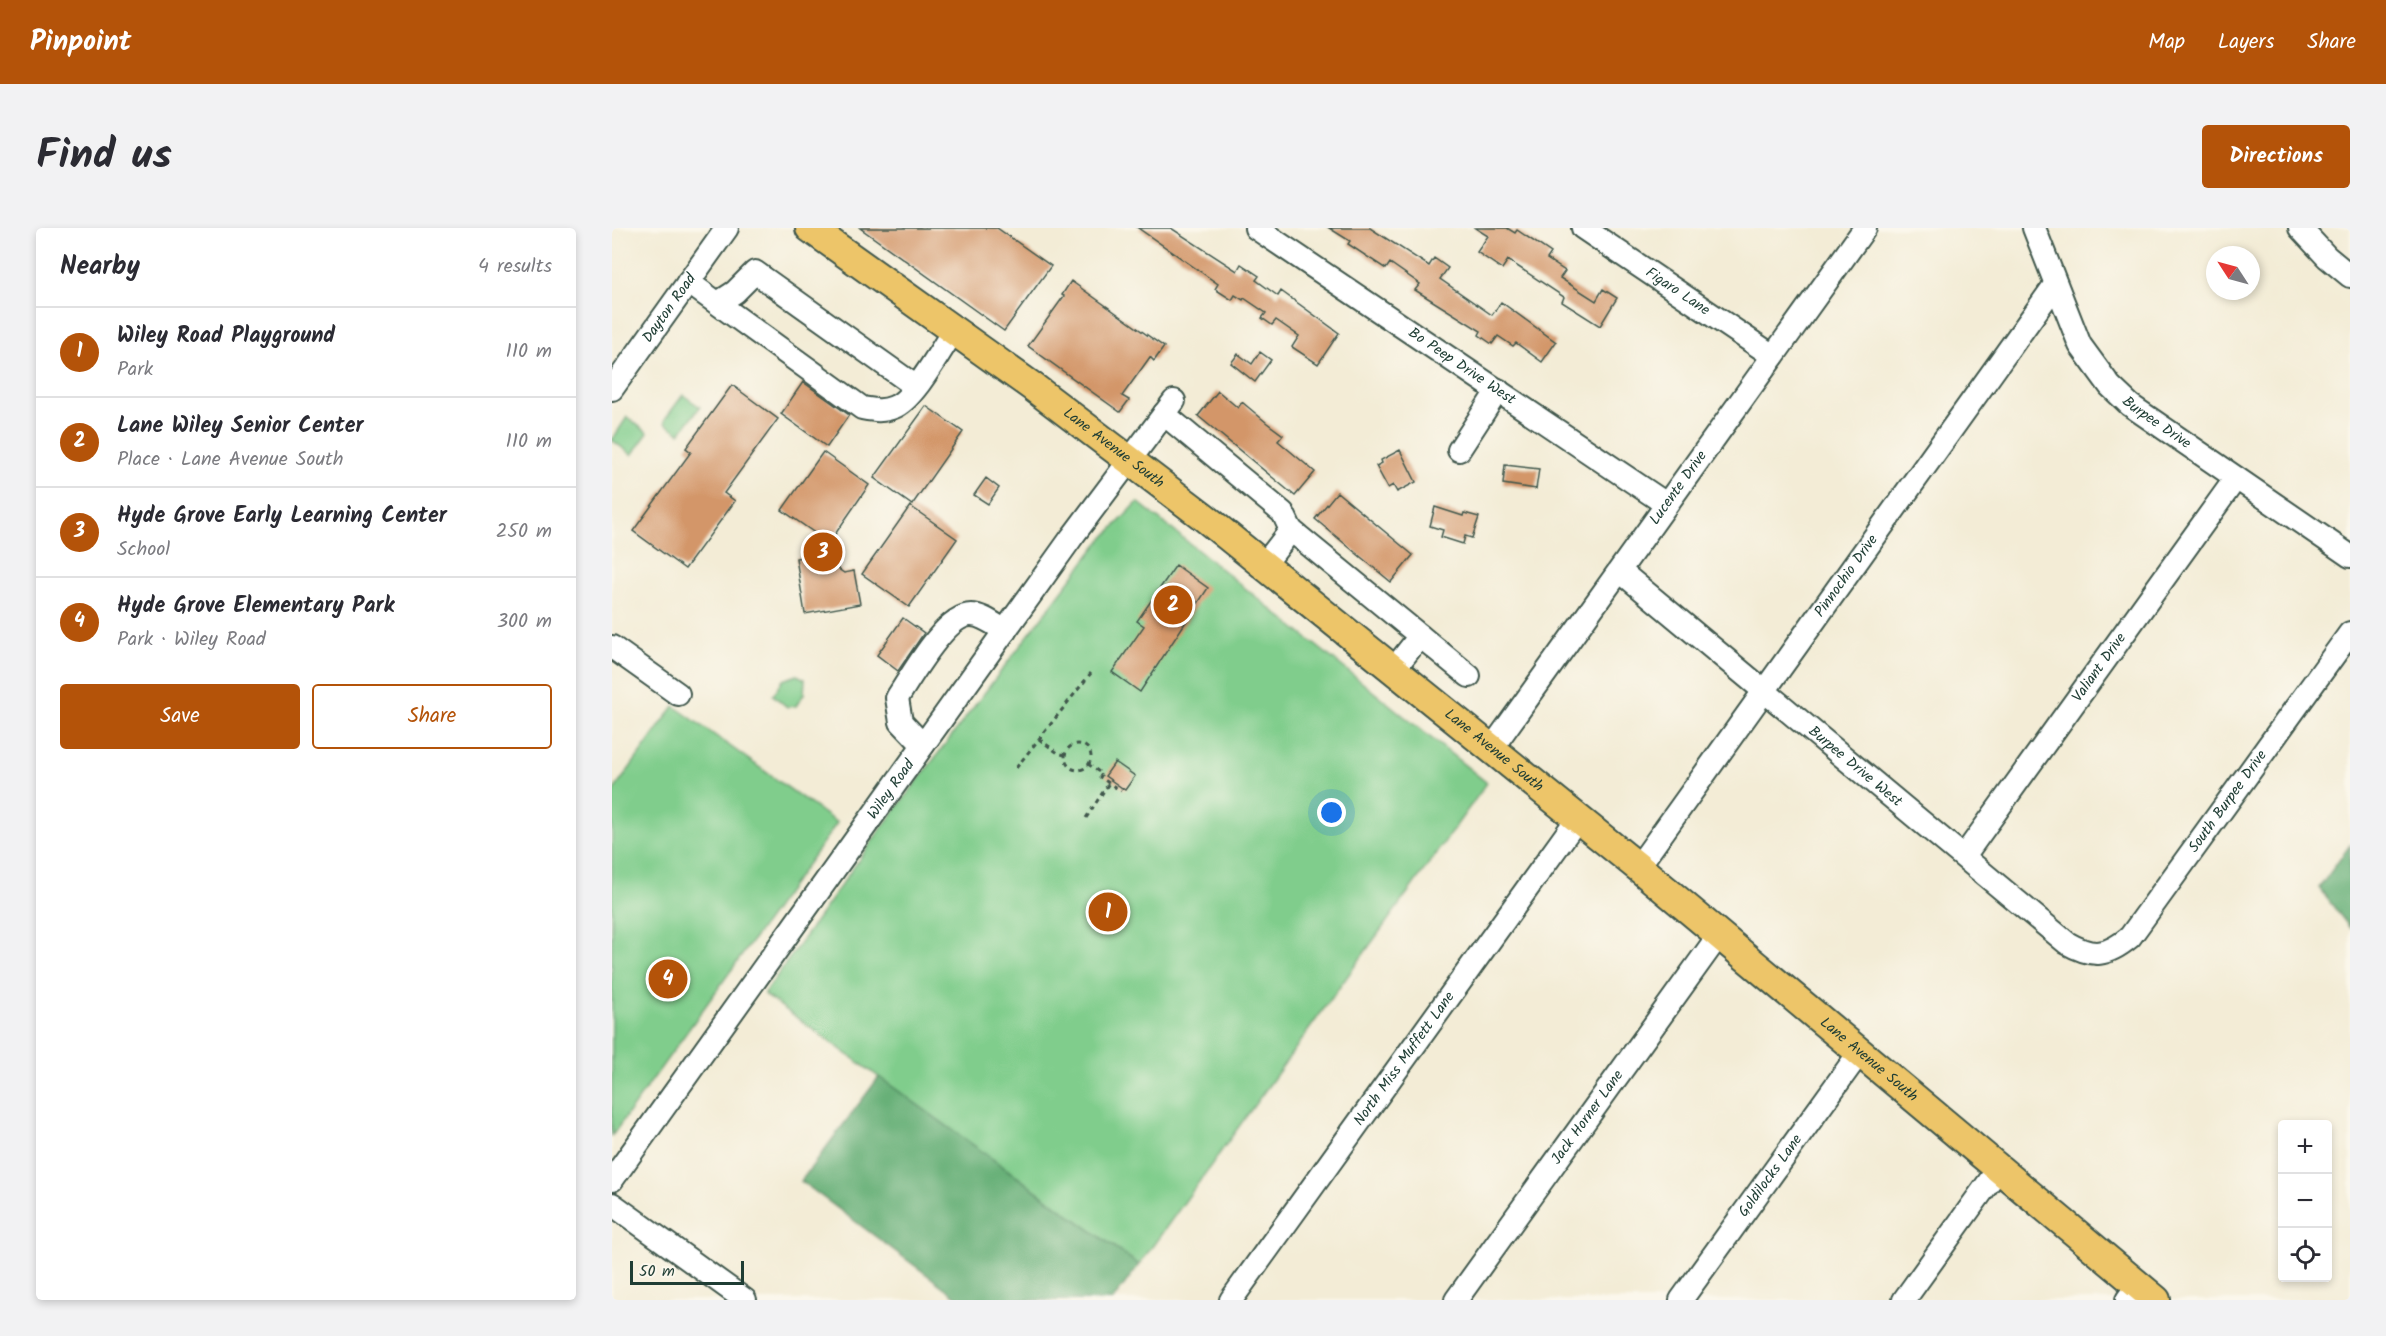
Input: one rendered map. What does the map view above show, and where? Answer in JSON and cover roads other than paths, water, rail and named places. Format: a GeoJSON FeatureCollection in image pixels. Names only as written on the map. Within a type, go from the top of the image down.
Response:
{"type":"FeatureCollection","features":[{"type":"Feature","properties":{"kind":"main road","name":"Lane Avenue South"},"geometry":{"type":"LineString","coordinates":[[810,228],[1130,459],[1394,669],[1638,867],[1999,1168],[2140,1295]]}},
{"type":"Feature","properties":{"kind":"street","name":"Dayton Road"},"geometry":{"type":"LineString","coordinates":[[612,389],[727,228]]}},
{"type":"Feature","properties":{"kind":"street","name":"Bo Peep Drive West"},"geometry":{"type":"LineString","coordinates":[[1256,228],[1666,504]]}},
{"type":"Feature","properties":{"kind":"street","name":"Figaro Lane"},"geometry":{"type":"LineString","coordinates":[[1583,228],[1773,356]]}},
{"type":"Feature","properties":{"kind":"street","name":"Lucente Drive"},"geometry":{"type":"LineString","coordinates":[[1492,748],[1865,228]]}},
{"type":"Feature","properties":{"kind":"street","name":"Burpee Drive"},"geometry":{"type":"LineString","coordinates":[[2034,228],[2080,345],[2110,386],[2130,405],[2350,556]]}},
{"type":"Feature","properties":{"kind":"street"},"geometry":{"type":"LineString","coordinates":[[2300,228],[2327,257],[2350,276]]}},
{"type":"Feature","properties":{"kind":"street"},"geometry":{"type":"LineString","coordinates":[[718,303],[735,292],[755,272],[915,386]]}},
{"type":"Feature","properties":{"kind":"street"},"geometry":{"type":"LineString","coordinates":[[688,282],[862,408],[877,411],[896,407],[915,386],[954,330]]}},
{"type":"Feature","properties":{"kind":"street","name":"Pinnochio Drive"},"geometry":{"type":"LineString","coordinates":[[1638,867],[2055,285]]}},
{"type":"Feature","properties":{"kind":"street"},"geometry":{"type":"LineString","coordinates":[[1458,450],[1498,390]]}},
{"type":"Feature","properties":{"kind":"street","name":"Wiley Road"},"geometry":{"type":"LineString","coordinates":[[612,1180],[1005,631],[1169,407],[1283,513],[1290,530]]}},
{"type":"Feature","properties":{"kind":"street","name":"Valiant Drive"},"geometry":{"type":"LineString","coordinates":[[1964,856],[2236,478]]}},
{"type":"Feature","properties":{"kind":"street"},"geometry":{"type":"LineString","coordinates":[[1264,565],[1290,530],[1469,676]]}},
{"type":"Feature","properties":{"kind":"street","name":"Burpee Drive West"},"geometry":{"type":"LineString","coordinates":[[1620,571],[2067,943],[2080,951],[2094,954]]}},
{"type":"Feature","properties":{"kind":"street"},"geometry":{"type":"LineString","coordinates":[[923,745],[901,722],[897,698],[947,627],[968,615],[978,615],[1005,631]]}},
{"type":"Feature","properties":{"kind":"street","name":"South Burpee Drive"},"geometry":{"type":"LineString","coordinates":[[2094,954],[2114,950],[2130,937],[2350,633]]}},
{"type":"Feature","properties":{"kind":"street"},"geometry":{"type":"LineString","coordinates":[[1394,669],[1420,636]]}},
{"type":"Feature","properties":{"kind":"street"},"geometry":{"type":"LineString","coordinates":[[612,647],[678,694]]}},
{"type":"Feature","properties":{"kind":"street","name":"North Miss Muffett Lane"},"geometry":{"type":"LineString","coordinates":[[1231,1300],[1578,819]]}},
{"type":"Feature","properties":{"kind":"street","name":"Jack Horner Lane"},"geometry":{"type":"LineString","coordinates":[[1456,1300],[1719,936]]}},
{"type":"Feature","properties":{"kind":"street","name":"Goldilocks Lane"},"geometry":{"type":"LineString","coordinates":[[1681,1300],[1860,1052]]}},
{"type":"Feature","properties":{"kind":"street"},"geometry":{"type":"LineString","coordinates":[[1904,1300],[1999,1168]]}},
{"type":"Feature","properties":{"kind":"street"},"geometry":{"type":"LineString","coordinates":[[612,1204],[745,1300]]}},
{"type":"Feature","properties":{"kind":"place","name":"Hyde Grove Early Learning Center"},"geometry":{"type":"Point","coordinates":[823,552]}},
{"type":"Feature","properties":{"kind":"place","name":"Lane Wiley Senior Center"},"geometry":{"type":"Point","coordinates":[1173,605]}},
{"type":"Feature","properties":{"kind":"place","name":"Wiley Road Playground"},"geometry":{"type":"Point","coordinates":[1108,912]}},
{"type":"Feature","properties":{"kind":"place","name":"Hyde Grove Elementary Park"},"geometry":{"type":"Point","coordinates":[668,979]}}]}
